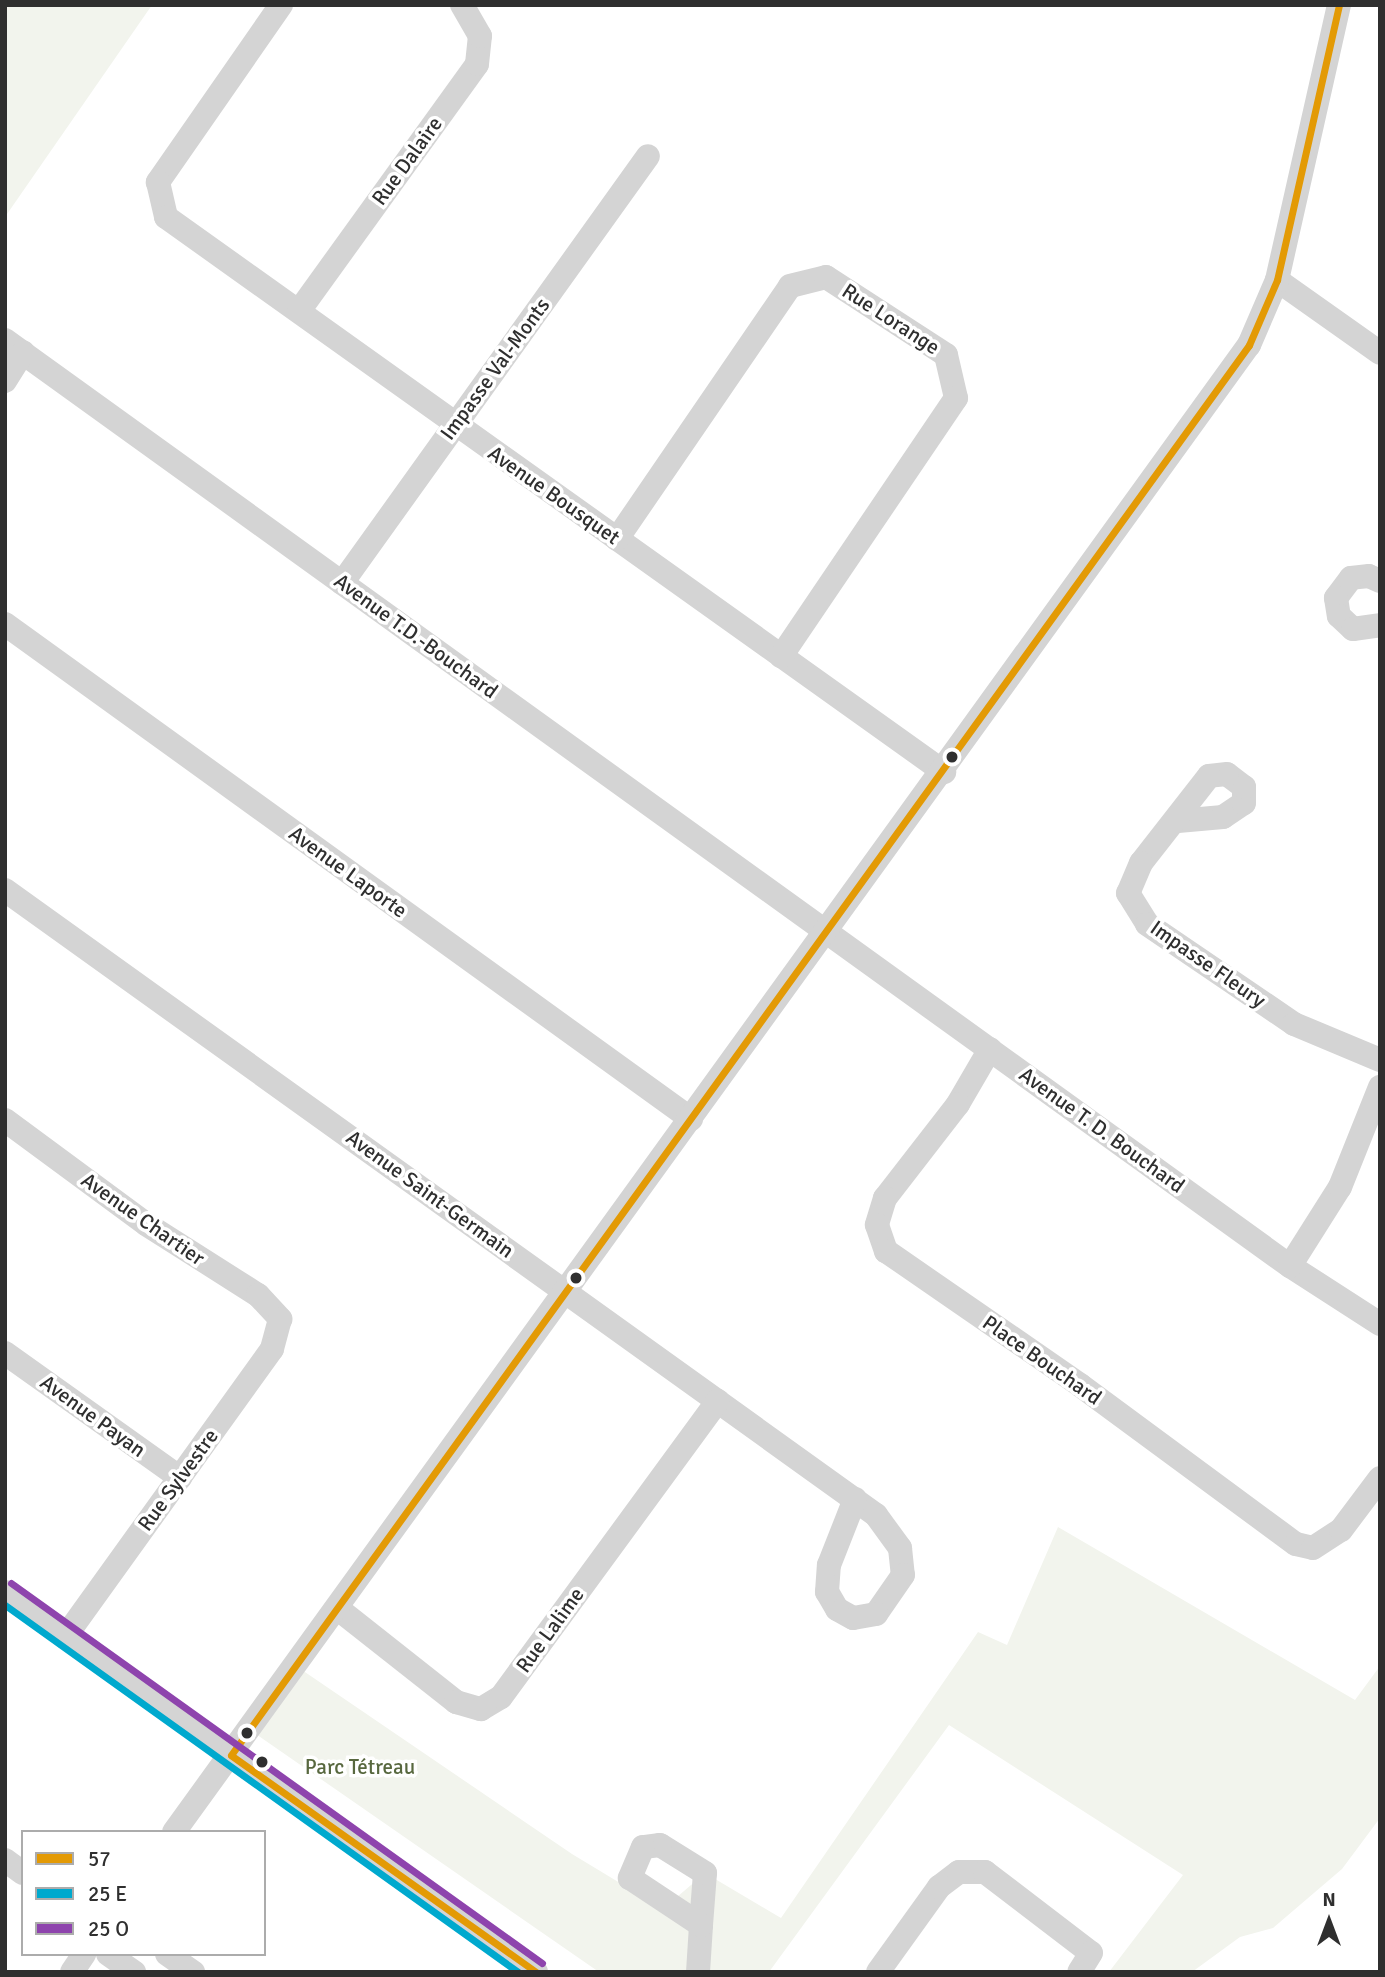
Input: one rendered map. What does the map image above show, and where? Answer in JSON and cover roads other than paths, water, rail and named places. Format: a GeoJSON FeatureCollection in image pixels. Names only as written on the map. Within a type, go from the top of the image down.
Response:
{"type":"FeatureCollection","features":[{"type":"Feature","properties":{"kind":"street","name":"Avenue Bousquet"},"geometry":{"type":"LineString","coordinates":[[281,5],[158,182],[166,217],[944,772]]}},
{"type":"Feature","properties":{"kind":"street","name":"Rue Dalaire"},"geometry":{"type":"LineString","coordinates":[[299,311],[477,64],[480,36],[462,5]]}},
{"type":"Feature","properties":{"kind":"street"},"geometry":{"type":"LineString","coordinates":[[175,1830],[944,772],[1249,345],[1277,280],[1339,5]]}},
{"type":"Feature","properties":{"kind":"street","name":"Impasse Val-Monts"},"geometry":{"type":"LineString","coordinates":[[342,583],[648,156]]}},
{"type":"Feature","properties":{"kind":"street","name":"Rue Lorange"},"geometry":{"type":"LineString","coordinates":[[617,539],[790,286],[826,277],[946,355],[956,398],[781,656]]}},
{"type":"Feature","properties":{"kind":"street"},"geometry":{"type":"LineString","coordinates":[[1277,280],[1380,353]]}},
{"type":"Feature","properties":{"kind":"street"},"geometry":{"type":"LineString","coordinates":[[5,381],[14,346]]}},
{"type":"Feature","properties":{"kind":"street","name":"Avenue T.D.-Bouchard"},"geometry":{"type":"LineString","coordinates":[[14,346],[826,933]]}},
{"type":"Feature","properties":{"kind":"street"},"geometry":{"type":"LineString","coordinates":[[1380,581],[1369,576],[1352,578],[1336,598],[1339,616],[1353,629],[1380,625]]}},
{"type":"Feature","properties":{"kind":"street","name":"Avenue Laporte"},"geometry":{"type":"LineString","coordinates":[[5,624],[691,1119]]}},
{"type":"Feature","properties":{"kind":"street","name":"Impasse Fleury"},"geometry":{"type":"LineString","coordinates":[[1178,821],[1141,863],[1128,893],[1147,924],[1294,1024],[1380,1060]]}},
{"type":"Feature","properties":{"kind":"street","name":"Avenue Saint-Germain"},"geometry":{"type":"LineString","coordinates":[[5,890],[855,1499]]}},
{"type":"Feature","properties":{"kind":"street","name":"Avenue T. D. Bouchard"},"geometry":{"type":"LineString","coordinates":[[826,933],[1290,1266],[1380,1324]]}},
{"type":"Feature","properties":{"kind":"street","name":"Place Bouchard"},"geometry":{"type":"LineString","coordinates":[[990,1049],[958,1104],[885,1198],[877,1226],[886,1251],[1080,1385],[1296,1545],[1313,1548],[1341,1530],[1380,1478]]}},
{"type":"Feature","properties":{"kind":"street"},"geometry":{"type":"LineString","coordinates":[[1290,1266],[1340,1187],[1380,1087]]}},
{"type":"Feature","properties":{"kind":"street","name":"Avenue Chartier"},"geometry":{"type":"LineString","coordinates":[[5,1120],[146,1224],[258,1295],[280,1319]]}},
{"type":"Feature","properties":{"kind":"street","name":"Rue Sylvestre"},"geometry":{"type":"LineString","coordinates":[[65,1637],[272,1349],[280,1319]]}},
{"type":"Feature","properties":{"kind":"street","name":"Avenue Payan"},"geometry":{"type":"LineString","coordinates":[[5,1353],[180,1478]]}},
{"type":"Feature","properties":{"kind":"street","name":"Rue Lalime"},"geometry":{"type":"LineString","coordinates":[[337,1608],[456,1702],[481,1709],[501,1697],[718,1401]]}},
{"type":"Feature","properties":{"kind":"street"},"geometry":{"type":"LineString","coordinates":[[5,1592],[536,1972]]}},
{"type":"Feature","properties":{"kind":"street"},"geometry":{"type":"LineString","coordinates":[[5,1860],[21,1872]]}},
{"type":"Feature","properties":{"kind":"street"},"geometry":{"type":"LineString","coordinates":[[878,1972],[939,1887],[959,1872],[985,1872],[1085,1962]]}},
{"type":"Feature","properties":{"kind":"street"},"geometry":{"type":"LineString","coordinates":[[698,1972],[701,1925]]}},
{"type":"Feature","properties":{"kind":"street"},"geometry":{"type":"LineString","coordinates":[[72,1972],[83,1956]]}},
{"type":"Feature","properties":{"kind":"street"},"geometry":{"type":"LineString","coordinates":[[111,1956],[134,1972]]}},
{"type":"Feature","properties":{"kind":"street"},"geometry":{"type":"LineString","coordinates":[[170,1956],[193,1972]]}},
{"type":"Feature","properties":{"kind":"park label","name":"Parc Tétreau"},"geometry":{"type":"Point","coordinates":[360,1767]}}]}
